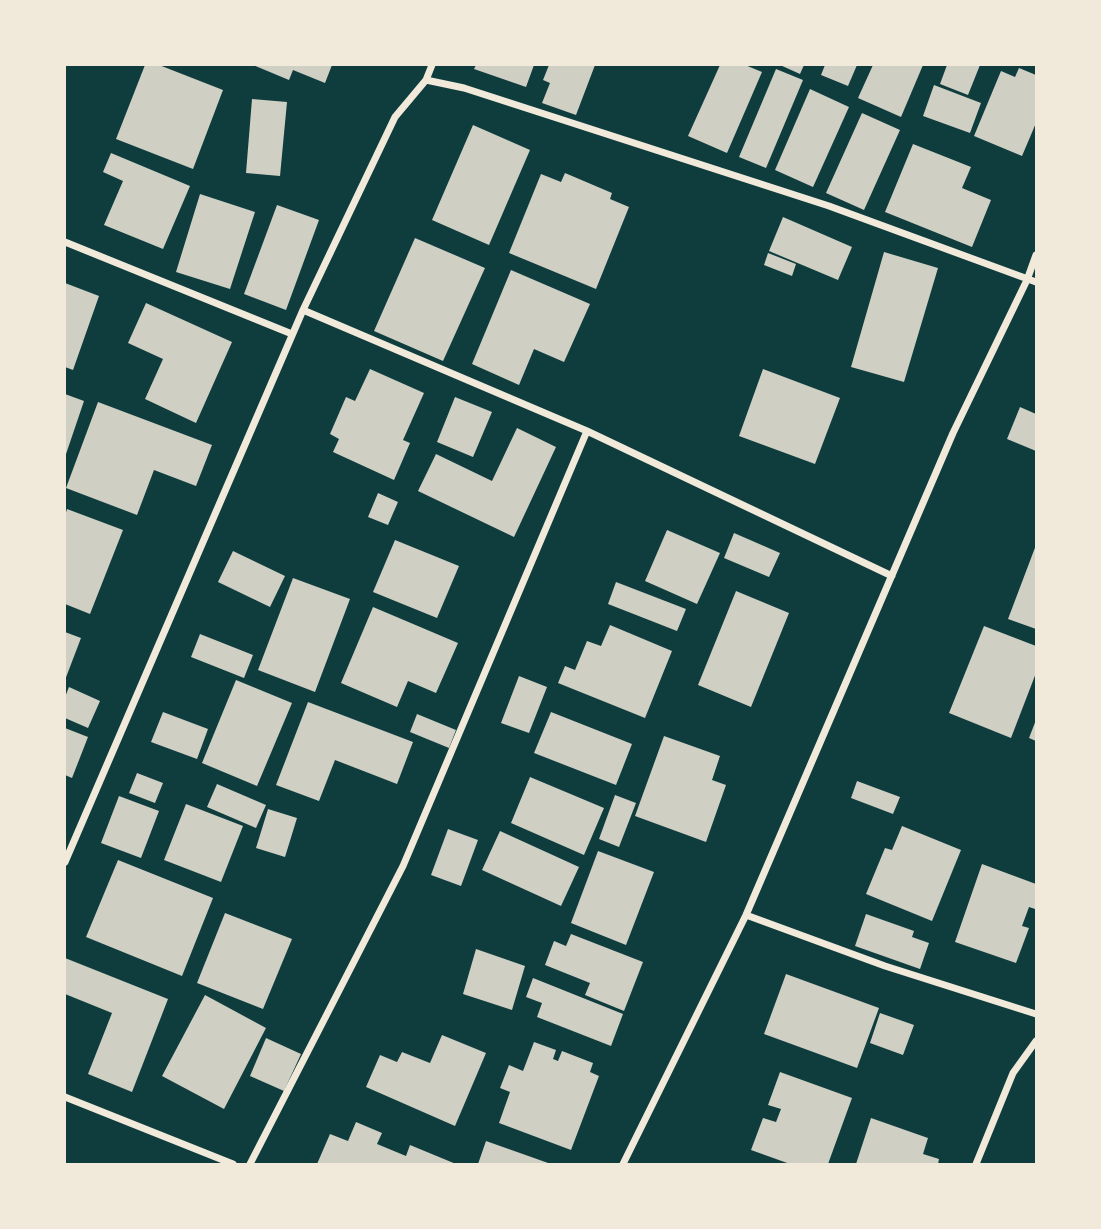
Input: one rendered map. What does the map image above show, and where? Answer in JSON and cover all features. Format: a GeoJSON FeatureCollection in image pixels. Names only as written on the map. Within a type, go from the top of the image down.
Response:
{"type":"FeatureCollection","features":[{"type":"Feature","properties":{"kind":"street"},"geometry":{"type":"LineString","coordinates":[[65,862],[303,310],[395,117],[426,80],[432,65]]}},
{"type":"Feature","properties":{"kind":"street"},"geometry":{"type":"LineString","coordinates":[[426,80],[464,88],[816,202],[1036,282]]}},
{"type":"Feature","properties":{"kind":"street"},"geometry":{"type":"LineString","coordinates":[[65,242],[292,334]]}},
{"type":"Feature","properties":{"kind":"street"},"geometry":{"type":"LineString","coordinates":[[624,1164],[746,915],[953,433],[1027,280],[1036,255]]}},
{"type":"Feature","properties":{"kind":"street"},"geometry":{"type":"LineString","coordinates":[[303,310],[587,431],[892,576]]}},
{"type":"Feature","properties":{"kind":"street"},"geometry":{"type":"LineString","coordinates":[[250,1164],[403,866],[587,431]]}},
{"type":"Feature","properties":{"kind":"street"},"geometry":{"type":"LineString","coordinates":[[746,915],[885,966],[1036,1014]]}},
{"type":"Feature","properties":{"kind":"street"},"geometry":{"type":"LineString","coordinates":[[976,1164],[1013,1073],[1036,1041]]}},
{"type":"Feature","properties":{"kind":"street"},"geometry":{"type":"LineString","coordinates":[[65,1097],[233,1164]]}},
{"type":"Feature","properties":{"kind":"building"},"geometry":{"type":"Polygon","coordinates":[[[145,65],[159,65],[223,90],[193,169],[116,139],[145,65]]]}},
{"type":"Feature","properties":{"kind":"building"},"geometry":{"type":"Polygon","coordinates":[[[253,65],[332,65],[325,83],[293,70],[289,80],[253,65]]]}},
{"type":"Feature","properties":{"kind":"building"},"geometry":{"type":"Polygon","coordinates":[[[476,65],[534,65],[526,87],[474,69],[476,65]]]}},
{"type":"Feature","properties":{"kind":"building"},"geometry":{"type":"Polygon","coordinates":[[[549,65],[595,65],[576,115],[542,103],[550,83],[543,80],[549,65]]]}},
{"type":"Feature","properties":{"kind":"building"},"geometry":{"type":"Polygon","coordinates":[[[720,65],[745,65],[762,72],[727,153],[688,136],[720,65]]]}},
{"type":"Feature","properties":{"kind":"building"},"geometry":{"type":"Polygon","coordinates":[[[780,65],[804,65],[800,74],[780,65]]]}},
{"type":"Feature","properties":{"kind":"building"},"geometry":{"type":"Polygon","coordinates":[[[825,65],[857,65],[848,86],[821,75],[825,65]]]}},
{"type":"Feature","properties":{"kind":"building"},"geometry":{"type":"Polygon","coordinates":[[[873,65],[923,65],[901,117],[858,98],[873,65]]]}},
{"type":"Feature","properties":{"kind":"building"},"geometry":{"type":"Polygon","coordinates":[[[947,65],[980,65],[968,95],[940,84],[947,65]]]}},
{"type":"Feature","properties":{"kind":"building"},"geometry":{"type":"Polygon","coordinates":[[[1019,68],[1036,75],[1036,123],[1022,156],[974,136],[1001,71],[1015,77],[1019,68]]]}},
{"type":"Feature","properties":{"kind":"building"},"geometry":{"type":"Polygon","coordinates":[[[776,69],[803,80],[766,168],[739,157],[776,69]]]}},
{"type":"Feature","properties":{"kind":"building"},"geometry":{"type":"Polygon","coordinates":[[[934,85],[981,103],[970,133],[923,116],[934,85]]]}},
{"type":"Feature","properties":{"kind":"building"},"geometry":{"type":"Polygon","coordinates":[[[810,89],[849,107],[813,187],[775,170],[810,89]]]}},
{"type":"Feature","properties":{"kind":"building"},"geometry":{"type":"Polygon","coordinates":[[[252,99],[287,102],[280,176],[246,173],[252,99]]]}},
{"type":"Feature","properties":{"kind":"building"},"geometry":{"type":"Polygon","coordinates":[[[862,113],[900,130],[864,210],[826,193],[862,113]]]}},
{"type":"Feature","properties":{"kind":"building"},"geometry":{"type":"Polygon","coordinates":[[[473,125],[530,150],[489,245],[432,220],[473,125]]]}},
{"type":"Feature","properties":{"kind":"building"},"geometry":{"type":"Polygon","coordinates":[[[913,144],[971,167],[962,188],[991,200],[972,247],[885,212],[913,144]]]}},
{"type":"Feature","properties":{"kind":"building"},"geometry":{"type":"Polygon","coordinates":[[[111,153],[190,186],[163,249],[104,225],[123,181],[103,172],[111,153]]]}},
{"type":"Feature","properties":{"kind":"building"},"geometry":{"type":"Polygon","coordinates":[[[565,173],[612,193],[610,199],[629,207],[596,289],[509,253],[541,174],[561,182],[565,173]]]}},
{"type":"Feature","properties":{"kind":"building"},"geometry":{"type":"Polygon","coordinates":[[[200,194],[255,212],[230,289],[176,272],[200,194]]]}},
{"type":"Feature","properties":{"kind":"building"},"geometry":{"type":"Polygon","coordinates":[[[277,205],[319,220],[286,310],[244,294],[277,205]]]}},
{"type":"Feature","properties":{"kind":"building"},"geometry":{"type":"Polygon","coordinates":[[[783,217],[852,247],[838,280],[769,251],[783,217]]]}},
{"type":"Feature","properties":{"kind":"building"},"geometry":{"type":"Polygon","coordinates":[[[415,238],[485,268],[443,361],[374,331],[415,238]]]}},
{"type":"Feature","properties":{"kind":"building"},"geometry":{"type":"Polygon","coordinates":[[[884,252],[938,268],[904,382],[851,367],[884,252]]]}},
{"type":"Feature","properties":{"kind":"building"},"geometry":{"type":"Polygon","coordinates":[[[768,253],[796,264],[792,276],[764,265],[768,253]]]}},
{"type":"Feature","properties":{"kind":"building"},"geometry":{"type":"Polygon","coordinates":[[[511,270],[590,304],[564,362],[534,349],[519,385],[472,364],[511,270]]]}},
{"type":"Feature","properties":{"kind":"building"},"geometry":{"type":"Polygon","coordinates":[[[65,283],[99,296],[73,370],[65,367],[65,283]]]}},
{"type":"Feature","properties":{"kind":"building"},"geometry":{"type":"Polygon","coordinates":[[[146,303],[232,342],[196,423],[145,399],[163,359],[128,343],[146,303]]]}},
{"type":"Feature","properties":{"kind":"building"},"geometry":{"type":"Polygon","coordinates":[[[370,369],[424,393],[403,440],[410,443],[394,480],[333,452],[339,439],[330,434],[346,397],[355,401],[370,369]]]}},
{"type":"Feature","properties":{"kind":"building"},"geometry":{"type":"Polygon","coordinates":[[[763,369],[840,398],[815,464],[739,436],[763,369]]]}},
{"type":"Feature","properties":{"kind":"building"},"geometry":{"type":"Polygon","coordinates":[[[65,394],[84,401],[65,457],[65,394]]]}},
{"type":"Feature","properties":{"kind":"building"},"geometry":{"type":"Polygon","coordinates":[[[455,397],[492,412],[473,457],[437,442],[455,397]]]}},
{"type":"Feature","properties":{"kind":"building"},"geometry":{"type":"Polygon","coordinates":[[[98,402],[212,445],[196,486],[154,470],[137,515],[66,488],[98,402]]]}},
{"type":"Feature","properties":{"kind":"building"},"geometry":{"type":"Polygon","coordinates":[[[1020,407],[1036,414],[1036,451],[1007,439],[1020,407]]]}},
{"type":"Feature","properties":{"kind":"building"},"geometry":{"type":"Polygon","coordinates":[[[517,428],[556,447],[514,537],[418,491],[436,454],[492,481],[517,428]]]}},
{"type":"Feature","properties":{"kind":"building"},"geometry":{"type":"Polygon","coordinates":[[[378,493],[398,502],[388,525],[368,517],[378,493]]]}},
{"type":"Feature","properties":{"kind":"building"},"geometry":{"type":"Polygon","coordinates":[[[67,509],[123,530],[90,614],[65,604],[67,509]]]}},
{"type":"Feature","properties":{"kind":"building"},"geometry":{"type":"Polygon","coordinates":[[[667,530],[720,553],[697,604],[645,581],[667,530]]]}},
{"type":"Feature","properties":{"kind":"building"},"geometry":{"type":"Polygon","coordinates":[[[734,533],[780,553],[769,577],[724,558],[734,533]]]}},
{"type":"Feature","properties":{"kind":"building"},"geometry":{"type":"Polygon","coordinates":[[[395,540],[459,566],[437,618],[373,592],[395,540]]]}},
{"type":"Feature","properties":{"kind":"building"},"geometry":{"type":"Polygon","coordinates":[[[1036,545],[1036,629],[1008,619],[1036,545]]]}},
{"type":"Feature","properties":{"kind":"building"},"geometry":{"type":"Polygon","coordinates":[[[233,551],[285,576],[270,607],[218,582],[233,551]]]}},
{"type":"Feature","properties":{"kind":"building"},"geometry":{"type":"Polygon","coordinates":[[[293,578],[350,599],[315,692],[258,670],[293,578]]]}},
{"type":"Feature","properties":{"kind":"building"},"geometry":{"type":"Polygon","coordinates":[[[616,582],[686,609],[677,631],[608,604],[616,582]]]}},
{"type":"Feature","properties":{"kind":"building"},"geometry":{"type":"Polygon","coordinates":[[[736,591],[789,613],[751,707],[698,685],[736,591]]]}},
{"type":"Feature","properties":{"kind":"building"},"geometry":{"type":"Polygon","coordinates":[[[373,607],[458,643],[436,693],[408,681],[397,707],[341,683],[373,607]]]}},
{"type":"Feature","properties":{"kind":"building"},"geometry":{"type":"Polygon","coordinates":[[[610,625],[672,651],[645,718],[558,683],[565,666],[575,670],[587,641],[601,646],[610,625]]]}},
{"type":"Feature","properties":{"kind":"building"},"geometry":{"type":"Polygon","coordinates":[[[984,626],[1036,646],[1036,673],[1011,738],[949,713],[984,626]]]}},
{"type":"Feature","properties":{"kind":"building"},"geometry":{"type":"Polygon","coordinates":[[[65,632],[81,638],[65,680],[65,632]]]}},
{"type":"Feature","properties":{"kind":"building"},"geometry":{"type":"Polygon","coordinates":[[[200,634],[253,655],[244,678],[191,657],[200,634]]]}},
{"type":"Feature","properties":{"kind":"building"},"geometry":{"type":"Polygon","coordinates":[[[519,676],[547,687],[529,733],[501,723],[519,676]]]}},
{"type":"Feature","properties":{"kind":"building"},"geometry":{"type":"Polygon","coordinates":[[[236,680],[292,703],[257,786],[202,763],[236,680]]]}},
{"type":"Feature","properties":{"kind":"building"},"geometry":{"type":"Polygon","coordinates":[[[69,687],[100,701],[88,728],[65,718],[65,697],[69,687]]]}},
{"type":"Feature","properties":{"kind":"building"},"geometry":{"type":"Polygon","coordinates":[[[308,702],[413,742],[397,784],[335,760],[319,801],[276,785],[308,702]]]}},
{"type":"Feature","properties":{"kind":"building"},"geometry":{"type":"Polygon","coordinates":[[[163,712],[208,729],[197,759],[151,742],[163,712]]]}},
{"type":"Feature","properties":{"kind":"building"},"geometry":{"type":"Polygon","coordinates":[[[551,712],[632,744],[616,785],[534,753],[551,712]]]}},
{"type":"Feature","properties":{"kind":"building"},"geometry":{"type":"Polygon","coordinates":[[[417,714],[456,730],[449,748],[410,732],[417,714]]]}},
{"type":"Feature","properties":{"kind":"building"},"geometry":{"type":"Polygon","coordinates":[[[1036,720],[1036,741],[1029,738],[1036,720]]]}},
{"type":"Feature","properties":{"kind":"building"},"geometry":{"type":"Polygon","coordinates":[[[65,728],[88,737],[72,778],[65,775],[65,728]]]}},
{"type":"Feature","properties":{"kind":"building"},"geometry":{"type":"Polygon","coordinates":[[[664,736],[720,756],[712,780],[726,785],[706,842],[635,816],[664,736]]]}},
{"type":"Feature","properties":{"kind":"building"},"geometry":{"type":"Polygon","coordinates":[[[137,773],[163,783],[155,803],[129,793],[137,773]]]}},
{"type":"Feature","properties":{"kind":"building"},"geometry":{"type":"Polygon","coordinates":[[[530,777],[604,808],[584,855],[511,823],[530,777]]]}},
{"type":"Feature","properties":{"kind":"building"},"geometry":{"type":"Polygon","coordinates":[[[857,781],[900,797],[893,814],[851,798],[857,781]]]}},
{"type":"Feature","properties":{"kind":"building"},"geometry":{"type":"Polygon","coordinates":[[[217,784],[266,805],[256,828],[207,807],[217,784]]]}},
{"type":"Feature","properties":{"kind":"building"},"geometry":{"type":"Polygon","coordinates":[[[615,795],[636,803],[619,847],[599,839],[615,795]]]}},
{"type":"Feature","properties":{"kind":"building"},"geometry":{"type":"Polygon","coordinates":[[[119,796],[159,811],[141,858],[101,843],[119,796]]]}},
{"type":"Feature","properties":{"kind":"building"},"geometry":{"type":"Polygon","coordinates":[[[186,804],[243,826],[221,882],[164,860],[186,804]]]}},
{"type":"Feature","properties":{"kind":"building"},"geometry":{"type":"Polygon","coordinates":[[[268,809],[297,818],[285,857],[256,848],[268,809]]]}},
{"type":"Feature","properties":{"kind":"building"},"geometry":{"type":"Polygon","coordinates":[[[902,826],[961,850],[932,921],[866,894],[885,848],[892,850],[902,826]]]}},
{"type":"Feature","properties":{"kind":"building"},"geometry":{"type":"Polygon","coordinates":[[[448,829],[478,840],[461,886],[431,875],[448,829]]]}},
{"type":"Feature","properties":{"kind":"building"},"geometry":{"type":"Polygon","coordinates":[[[500,831],[579,867],[561,906],[482,870],[500,831]]]}},
{"type":"Feature","properties":{"kind":"building"},"geometry":{"type":"Polygon","coordinates":[[[598,851],[654,872],[626,945],[571,923],[598,851]]]}},
{"type":"Feature","properties":{"kind":"building"},"geometry":{"type":"Polygon","coordinates":[[[118,860],[213,898],[182,976],[86,937],[118,860]]]}},
{"type":"Feature","properties":{"kind":"building"},"geometry":{"type":"Polygon","coordinates":[[[982,864],[1036,884],[1036,906],[1035,909],[1029,907],[1022,926],[1029,928],[1016,963],[955,942],[982,864]]]}},
{"type":"Feature","properties":{"kind":"building"},"geometry":{"type":"Polygon","coordinates":[[[225,913],[292,939],[263,1009],[197,983],[225,913]]]}},
{"type":"Feature","properties":{"kind":"building"},"geometry":{"type":"Polygon","coordinates":[[[866,914],[914,931],[912,937],[929,943],[920,969],[855,946],[866,914]]]}},
{"type":"Feature","properties":{"kind":"building"},"geometry":{"type":"Polygon","coordinates":[[[571,934],[643,962],[624,1011],[585,995],[590,983],[545,965],[554,941],[566,946],[571,934]]]}},
{"type":"Feature","properties":{"kind":"building"},"geometry":{"type":"Polygon","coordinates":[[[476,949],[525,966],[512,1010],[463,994],[476,949]]]}},
{"type":"Feature","properties":{"kind":"building"},"geometry":{"type":"Polygon","coordinates":[[[65,958],[168,999],[132,1092],[88,1074],[112,1013],[65,994],[65,958]]]}},
{"type":"Feature","properties":{"kind":"building"},"geometry":{"type":"Polygon","coordinates":[[[786,974],[879,1008],[857,1068],[764,1034],[786,974]]]}},
{"type":"Feature","properties":{"kind":"building"},"geometry":{"type":"Polygon","coordinates":[[[533,978],[623,1014],[611,1046],[537,1017],[542,1003],[526,997],[533,978]]]}},
{"type":"Feature","properties":{"kind":"building"},"geometry":{"type":"Polygon","coordinates":[[[205,995],[266,1028],[224,1109],[162,1076],[205,995]]]}},
{"type":"Feature","properties":{"kind":"building"},"geometry":{"type":"Polygon","coordinates":[[[880,1013],[914,1025],[903,1055],[870,1043],[880,1013]]]}},
{"type":"Feature","properties":{"kind":"building"},"geometry":{"type":"Polygon","coordinates":[[[442,1035],[486,1053],[455,1126],[366,1087],[380,1055],[397,1062],[402,1052],[430,1063],[442,1035]]]}},
{"type":"Feature","properties":{"kind":"building"},"geometry":{"type":"Polygon","coordinates":[[[266,1038],[301,1054],[284,1091],[250,1076],[266,1038]]]}},
{"type":"Feature","properties":{"kind":"building"},"geometry":{"type":"Polygon","coordinates":[[[534,1042],[556,1050],[553,1059],[558,1061],[562,1051],[593,1063],[590,1072],[599,1076],[571,1150],[499,1123],[510,1092],[500,1088],[509,1065],[523,1071],[534,1042]]]}},
{"type":"Feature","properties":{"kind":"building"},"geometry":{"type":"Polygon","coordinates":[[[780,1072],[852,1098],[828,1164],[790,1164],[751,1150],[763,1118],[776,1122],[781,1109],[768,1105],[780,1072]]]}},
{"type":"Feature","properties":{"kind":"building"},"geometry":{"type":"Polygon","coordinates":[[[871,1118],[928,1138],[923,1154],[939,1159],[938,1164],[856,1164],[871,1118]]]}},
{"type":"Feature","properties":{"kind":"building"},"geometry":{"type":"Polygon","coordinates":[[[356,1122],[382,1133],[377,1144],[406,1156],[410,1145],[456,1164],[317,1164],[330,1134],[348,1141],[356,1122]]]}},
{"type":"Feature","properties":{"kind":"building"},"geometry":{"type":"Polygon","coordinates":[[[486,1141],[551,1164],[478,1164],[486,1141]]]}}]}
